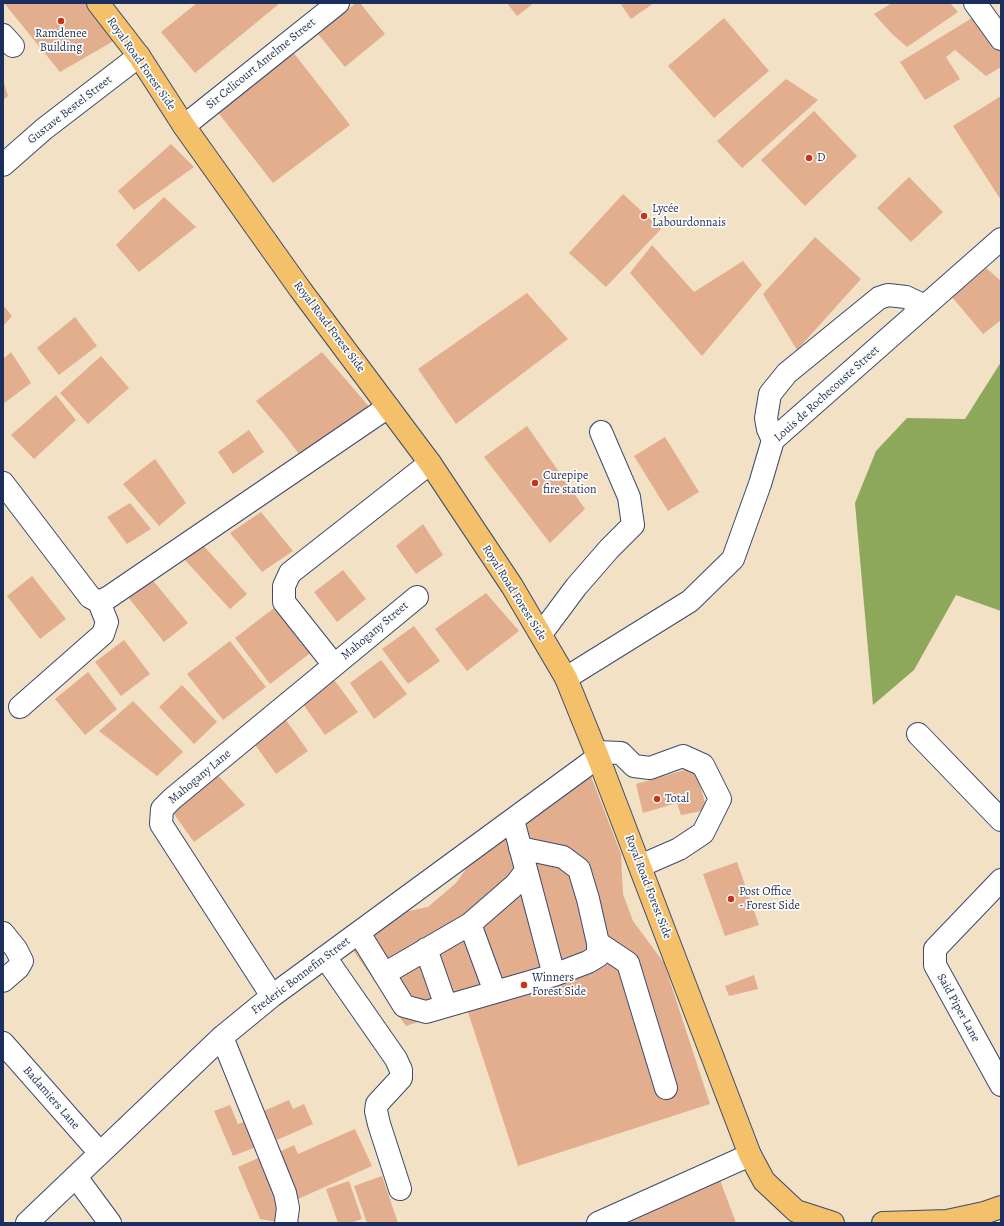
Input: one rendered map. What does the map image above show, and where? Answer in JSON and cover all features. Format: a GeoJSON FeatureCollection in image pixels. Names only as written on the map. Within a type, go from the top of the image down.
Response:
{"type":"FeatureCollection","features":[{"type":"Feature","properties":{"kind":"main road","name":"Royal Road Forest Side"},"geometry":{"type":"LineString","coordinates":[[98,3],[139,56],[184,126],[300,289],[430,463],[512,586],[541,634],[566,678],[597,754],[750,1155],[764,1181],[792,1217],[833,1223]]}},
{"type":"Feature","properties":{"kind":"main road"},"geometry":{"type":"LineString","coordinates":[[883,1223],[947,1221],[984,1213],[1001,1207]]}},
{"type":"Feature","properties":{"kind":"street","name":"Sir Celicourt Antelme Street"},"geometry":{"type":"LineString","coordinates":[[184,126],[338,3]]}},
{"type":"Feature","properties":{"kind":"street"},"geometry":{"type":"LineString","coordinates":[[975,3],[1001,39]]}},
{"type":"Feature","properties":{"kind":"street","name":"Gustave Bestel Street"},"geometry":{"type":"LineString","coordinates":[[3,165],[44,129],[139,56]]}},
{"type":"Feature","properties":{"kind":"street","name":"Louis de Rochecouste Street"},"geometry":{"type":"LineString","coordinates":[[566,678],[690,601],[732,559],[760,484],[772,440],[1001,239]]}},
{"type":"Feature","properties":{"kind":"street"},"geometry":{"type":"LineString","coordinates":[[772,440],[766,418],[770,394],[787,374],[879,298],[888,295],[906,297],[925,306]]}},
{"type":"Feature","properties":{"kind":"street"},"geometry":{"type":"LineString","coordinates":[[99,602],[109,597],[388,407]]}},
{"type":"Feature","properties":{"kind":"street"},"geometry":{"type":"LineString","coordinates":[[541,634],[576,587],[609,549],[633,525],[628,497],[601,432]]}},
{"type":"Feature","properties":{"kind":"street"},"geometry":{"type":"LineString","coordinates":[[334,665],[284,602],[284,586],[290,573],[430,463]]}},
{"type":"Feature","properties":{"kind":"street"},"geometry":{"type":"LineString","coordinates":[[3,483],[90,597],[99,602],[107,622],[103,634],[20,706]]}},
{"type":"Feature","properties":{"kind":"street","name":"Mahogany Street"},"geometry":{"type":"LineString","coordinates":[[334,665],[417,597]]}},
{"type":"Feature","properties":{"kind":"street","name":"Mahogany Lane"},"geometry":{"type":"LineString","coordinates":[[272,996],[161,824],[162,809],[172,799],[334,665]]}},
{"type":"Feature","properties":{"kind":"street"},"geometry":{"type":"LineString","coordinates":[[918,734],[1001,820]]}},
{"type":"Feature","properties":{"kind":"street"},"geometry":{"type":"LineString","coordinates":[[597,754],[621,753],[634,766],[650,768],[683,756],[703,764],[720,799],[703,833],[679,849],[640,866]]}},
{"type":"Feature","properties":{"kind":"street","name":"Frederic Bonnefin Street"},"geometry":{"type":"LineString","coordinates":[[27,1223],[222,1037],[272,996],[513,820],[597,754]]}},
{"type":"Feature","properties":{"kind":"street"},"geometry":{"type":"LineString","coordinates":[[513,820],[554,975]]}},
{"type":"Feature","properties":{"kind":"street"},"geometry":{"type":"LineString","coordinates":[[359,933],[404,1006],[426,1012],[554,975],[588,962],[598,956],[598,943],[579,868],[563,857],[520,848]]}},
{"type":"Feature","properties":{"kind":"street"},"geometry":{"type":"LineString","coordinates":[[384,974],[470,924],[516,884],[526,871]]}},
{"type":"Feature","properties":{"kind":"street","name":"Said Piper Lane"},"geometry":{"type":"LineString","coordinates":[[1001,880],[935,949],[935,966],[1001,1085]]}},
{"type":"Feature","properties":{"kind":"street"},"geometry":{"type":"LineString","coordinates":[[470,924],[494,992]]}},
{"type":"Feature","properties":{"kind":"street"},"geometry":{"type":"LineString","coordinates":[[3,933],[16,949],[22,962],[18,968],[3,981]]}},
{"type":"Feature","properties":{"kind":"street"},"geometry":{"type":"LineString","coordinates":[[598,943],[628,963],[666,1088]]}},
{"type":"Feature","properties":{"kind":"street"},"geometry":{"type":"LineString","coordinates":[[426,950],[446,1006]]}},
{"type":"Feature","properties":{"kind":"street"},"geometry":{"type":"LineString","coordinates":[[325,957],[396,1059],[401,1070],[401,1078],[377,1104],[376,1112],[400,1188]]}},
{"type":"Feature","properties":{"kind":"street"},"geometry":{"type":"LineString","coordinates":[[222,1037],[285,1193],[288,1208],[286,1223]]}},
{"type":"Feature","properties":{"kind":"street","name":"Badamiers Lane"},"geometry":{"type":"LineString","coordinates":[[3,1044],[100,1153]]}},
{"type":"Feature","properties":{"kind":"street"},"geometry":{"type":"LineString","coordinates":[[598,1223],[750,1155]]}},
{"type":"Feature","properties":{"kind":"street"},"geometry":{"type":"LineString","coordinates":[[76,1177],[110,1223]]}},
{"type":"Feature","properties":{"kind":"green space"},"geometry":{"type":"Polygon","coordinates":[[[1001,362],[1001,611],[956,595],[914,670],[873,705],[855,503],[876,451],[907,418],[965,419],[1001,362]]]}},
{"type":"Feature","properties":{"kind":"building","name":"Ramdenee Building"},"geometry":{"type":"Polygon","coordinates":[[[4,3],[87,3],[117,39],[60,72],[4,3]]]}},
{"type":"Feature","properties":{"kind":"building"},"geometry":{"type":"Polygon","coordinates":[[[197,3],[280,3],[195,73],[161,32],[197,3]]]}},
{"type":"Feature","properties":{"kind":"building"},"geometry":{"type":"Polygon","coordinates":[[[356,3],[360,3],[385,34],[345,67],[318,34],[356,3]]]}},
{"type":"Feature","properties":{"kind":"building"},"geometry":{"type":"Polygon","coordinates":[[[507,3],[534,3],[517,16],[507,3]]]}},
{"type":"Feature","properties":{"kind":"building"},"geometry":{"type":"Polygon","coordinates":[[[620,3],[654,3],[631,19],[620,3]]]}},
{"type":"Feature","properties":{"kind":"building"},"geometry":{"type":"Polygon","coordinates":[[[892,3],[950,3],[958,12],[907,47],[892,34],[874,14],[892,3]]]}},
{"type":"Feature","properties":{"kind":"building"},"geometry":{"type":"Polygon","coordinates":[[[977,15],[1001,48],[1001,67],[986,76],[955,50],[946,57],[960,79],[925,100],[900,62],[977,15]]]}},
{"type":"Feature","properties":{"kind":"building"},"geometry":{"type":"Polygon","coordinates":[[[724,18],[769,71],[714,118],[668,66],[724,18]]]}},
{"type":"Feature","properties":{"kind":"building"},"geometry":{"type":"Polygon","coordinates":[[[289,47],[350,125],[273,183],[213,106],[289,47]]]}},
{"type":"Feature","properties":{"kind":"building"},"geometry":{"type":"Polygon","coordinates":[[[786,79],[818,100],[742,168],[717,141],[786,79]]]}},
{"type":"Feature","properties":{"kind":"building"},"geometry":{"type":"Polygon","coordinates":[[[3,80],[8,96],[3,100],[3,80]]]}},
{"type":"Feature","properties":{"kind":"building"},"geometry":{"type":"Polygon","coordinates":[[[1001,96],[1001,200],[953,126],[1001,96]]]}},
{"type":"Feature","properties":{"kind":"building","name":"D"},"geometry":{"type":"Polygon","coordinates":[[[814,111],[857,156],[805,206],[761,160],[814,111]]]}},
{"type":"Feature","properties":{"kind":"building"},"geometry":{"type":"Polygon","coordinates":[[[171,144],[194,167],[134,210],[118,191],[171,144]]]}},
{"type":"Feature","properties":{"kind":"building"},"geometry":{"type":"Polygon","coordinates":[[[909,177],[943,212],[911,242],[877,208],[909,177]]]}},
{"type":"Feature","properties":{"kind":"building"},"geometry":{"type":"Polygon","coordinates":[[[623,194],[661,229],[606,287],[569,253],[623,194]]]}},
{"type":"Feature","properties":{"kind":"building"},"geometry":{"type":"Polygon","coordinates":[[[164,197],[196,227],[139,272],[116,245],[164,197]]]}},
{"type":"Feature","properties":{"kind":"building"},"geometry":{"type":"Polygon","coordinates":[[[815,237],[861,279],[797,350],[763,294],[815,237]]]}},
{"type":"Feature","properties":{"kind":"building"},"geometry":{"type":"Polygon","coordinates":[[[652,245],[694,292],[743,261],[762,285],[702,356],[630,273],[652,245]]]}},
{"type":"Feature","properties":{"kind":"building"},"geometry":{"type":"Polygon","coordinates":[[[986,268],[1001,281],[1001,320],[983,334],[952,297],[986,268]]]}},
{"type":"Feature","properties":{"kind":"building"},"geometry":{"type":"Polygon","coordinates":[[[527,293],[568,339],[456,424],[418,369],[527,293]]]}},
{"type":"Feature","properties":{"kind":"building"},"geometry":{"type":"Polygon","coordinates":[[[3,305],[12,316],[3,326],[3,305]]]}},
{"type":"Feature","properties":{"kind":"building"},"geometry":{"type":"Polygon","coordinates":[[[75,317],[97,346],[59,375],[37,348],[75,317]]]}},
{"type":"Feature","properties":{"kind":"building"},"geometry":{"type":"Polygon","coordinates":[[[11,352],[31,383],[3,404],[3,359],[11,352]]]}},
{"type":"Feature","properties":{"kind":"building"},"geometry":{"type":"Polygon","coordinates":[[[322,352],[372,410],[302,458],[256,401],[322,352]]]}},
{"type":"Feature","properties":{"kind":"building"},"geometry":{"type":"Polygon","coordinates":[[[101,356],[129,388],[88,424],[60,393],[101,356]]]}},
{"type":"Feature","properties":{"kind":"building"},"geometry":{"type":"Polygon","coordinates":[[[56,395],[76,420],[34,459],[11,435],[56,395]]]}},
{"type":"Feature","properties":{"kind":"building","name":"Curepipe fire station"},"geometry":{"type":"Polygon","coordinates":[[[527,426],[585,509],[550,543],[484,457],[527,426]]]}},
{"type":"Feature","properties":{"kind":"building"},"geometry":{"type":"Polygon","coordinates":[[[249,430],[264,452],[233,474],[218,452],[249,430]]]}},
{"type":"Feature","properties":{"kind":"building"},"geometry":{"type":"Polygon","coordinates":[[[665,437],[699,492],[668,511],[634,456],[665,437]]]}},
{"type":"Feature","properties":{"kind":"building"},"geometry":{"type":"Polygon","coordinates":[[[155,459],[186,503],[159,526],[123,484],[155,459]]]}},
{"type":"Feature","properties":{"kind":"building"},"geometry":{"type":"Polygon","coordinates":[[[130,503],[151,529],[127,544],[107,517],[130,503]]]}},
{"type":"Feature","properties":{"kind":"building"},"geometry":{"type":"Polygon","coordinates":[[[261,512],[293,551],[262,572],[230,533],[261,512]]]}},
{"type":"Feature","properties":{"kind":"building"},"geometry":{"type":"Polygon","coordinates":[[[423,524],[443,555],[416,574],[396,546],[423,524]]]}},
{"type":"Feature","properties":{"kind":"building"},"geometry":{"type":"Polygon","coordinates":[[[201,543],[247,594],[230,609],[184,559],[201,543]]]}},
{"type":"Feature","properties":{"kind":"building"},"geometry":{"type":"Polygon","coordinates":[[[343,570],[366,599],[337,622],[314,592],[343,570]]]}},
{"type":"Feature","properties":{"kind":"building"},"geometry":{"type":"Polygon","coordinates":[[[32,576],[66,619],[40,639],[7,596],[32,576]]]}},
{"type":"Feature","properties":{"kind":"building"},"geometry":{"type":"Polygon","coordinates":[[[151,578],[188,623],[164,642],[128,597],[151,578]]]}},
{"type":"Feature","properties":{"kind":"building"},"geometry":{"type":"Polygon","coordinates":[[[486,593],[519,631],[467,671],[435,629],[486,593]]]}},
{"type":"Feature","properties":{"kind":"building"},"geometry":{"type":"Polygon","coordinates":[[[278,605],[313,651],[270,684],[235,638],[278,605]]]}},
{"type":"Feature","properties":{"kind":"building"},"geometry":{"type":"Polygon","coordinates":[[[414,626],[440,661],[408,684],[382,649],[414,626]]]}},
{"type":"Feature","properties":{"kind":"building"},"geometry":{"type":"Polygon","coordinates":[[[124,640],[150,674],[121,696],[95,662],[124,640]]]}},
{"type":"Feature","properties":{"kind":"building"},"geometry":{"type":"Polygon","coordinates":[[[230,641],[266,687],[223,720],[187,674],[230,641]]]}},
{"type":"Feature","properties":{"kind":"building"},"geometry":{"type":"Polygon","coordinates":[[[381,660],[407,694],[374,719],[350,683],[381,660]]]}},
{"type":"Feature","properties":{"kind":"building"},"geometry":{"type":"Polygon","coordinates":[[[88,672],[117,709],[85,735],[55,699],[88,672]]]}},
{"type":"Feature","properties":{"kind":"building"},"geometry":{"type":"Polygon","coordinates":[[[332,677],[358,712],[325,735],[300,700],[332,677]]]}},
{"type":"Feature","properties":{"kind":"building"},"geometry":{"type":"Polygon","coordinates":[[[182,685],[217,722],[194,744],[159,707],[182,685]]]}},
{"type":"Feature","properties":{"kind":"building"},"geometry":{"type":"Polygon","coordinates":[[[133,701],[183,752],[157,776],[99,731],[133,701]]]}},
{"type":"Feature","properties":{"kind":"building"},"geometry":{"type":"Polygon","coordinates":[[[283,716],[308,751],[276,774],[251,739],[283,716]]]}},
{"type":"Feature","properties":{"kind":"building"},"geometry":{"type":"Polygon","coordinates":[[[695,767],[707,810],[681,815],[677,803],[643,813],[636,784],[695,767]]]}},
{"type":"Feature","properties":{"kind":"building","name":"Winners Forest Side"},"geometry":{"type":"Polygon","coordinates":[[[589,771],[621,854],[623,894],[633,921],[664,963],[710,1104],[518,1166],[466,1006],[406,1026],[350,946],[399,913],[428,907],[456,883],[480,849],[589,771]]]}},
{"type":"Feature","properties":{"kind":"building"},"geometry":{"type":"Polygon","coordinates":[[[215,772],[245,805],[194,842],[169,807],[215,772]]]}},
{"type":"Feature","properties":{"kind":"building","name":"Post Office - Forest Side"},"geometry":{"type":"Polygon","coordinates":[[[737,862],[759,925],[725,936],[703,874],[737,862]]]}},
{"type":"Feature","properties":{"kind":"building"},"geometry":{"type":"Polygon","coordinates":[[[754,975],[758,989],[729,996],[725,986],[754,975]]]}},
{"type":"Feature","properties":{"kind":"building"},"geometry":{"type":"Polygon","coordinates":[[[289,1100],[293,1109],[304,1104],[313,1124],[277,1140],[264,1111],[289,1100]]]}},
{"type":"Feature","properties":{"kind":"building"},"geometry":{"type":"Polygon","coordinates":[[[230,1105],[238,1124],[251,1119],[261,1145],[233,1156],[214,1111],[230,1105]]]}},
{"type":"Feature","properties":{"kind":"building"},"geometry":{"type":"Polygon","coordinates":[[[355,1129],[372,1166],[298,1199],[277,1153],[294,1145],[298,1154],[355,1129]]]}},
{"type":"Feature","properties":{"kind":"building"},"geometry":{"type":"Polygon","coordinates":[[[263,1156],[281,1221],[260,1219],[238,1167],[263,1156]]]}},
{"type":"Feature","properties":{"kind":"building"},"geometry":{"type":"Polygon","coordinates":[[[382,1176],[398,1223],[367,1223],[354,1186],[382,1176]]]}},
{"type":"Feature","properties":{"kind":"building"},"geometry":{"type":"Polygon","coordinates":[[[720,1180],[736,1223],[633,1223],[626,1216],[720,1180]]]}},
{"type":"Feature","properties":{"kind":"building"},"geometry":{"type":"Polygon","coordinates":[[[349,1181],[362,1219],[350,1223],[338,1223],[326,1189],[349,1181]]]}},
{"type":"Feature","properties":{"kind":"place","name":"Ramdenee Building"},"geometry":{"type":"Point","coordinates":[61,21]}},
{"type":"Feature","properties":{"kind":"place","name":"D"},"geometry":{"type":"Point","coordinates":[809,158]}},
{"type":"Feature","properties":{"kind":"place","name":"Lycée Labourdonnais"},"geometry":{"type":"Point","coordinates":[644,216]}},
{"type":"Feature","properties":{"kind":"place","name":"Curepipe fire station"},"geometry":{"type":"Point","coordinates":[535,483]}},
{"type":"Feature","properties":{"kind":"place","name":"Total"},"geometry":{"type":"Point","coordinates":[657,799]}},
{"type":"Feature","properties":{"kind":"place","name":"Post Office - Forest Side"},"geometry":{"type":"Point","coordinates":[731,899]}},
{"type":"Feature","properties":{"kind":"place","name":"Winners Forest Side"},"geometry":{"type":"Point","coordinates":[524,985]}}]}
